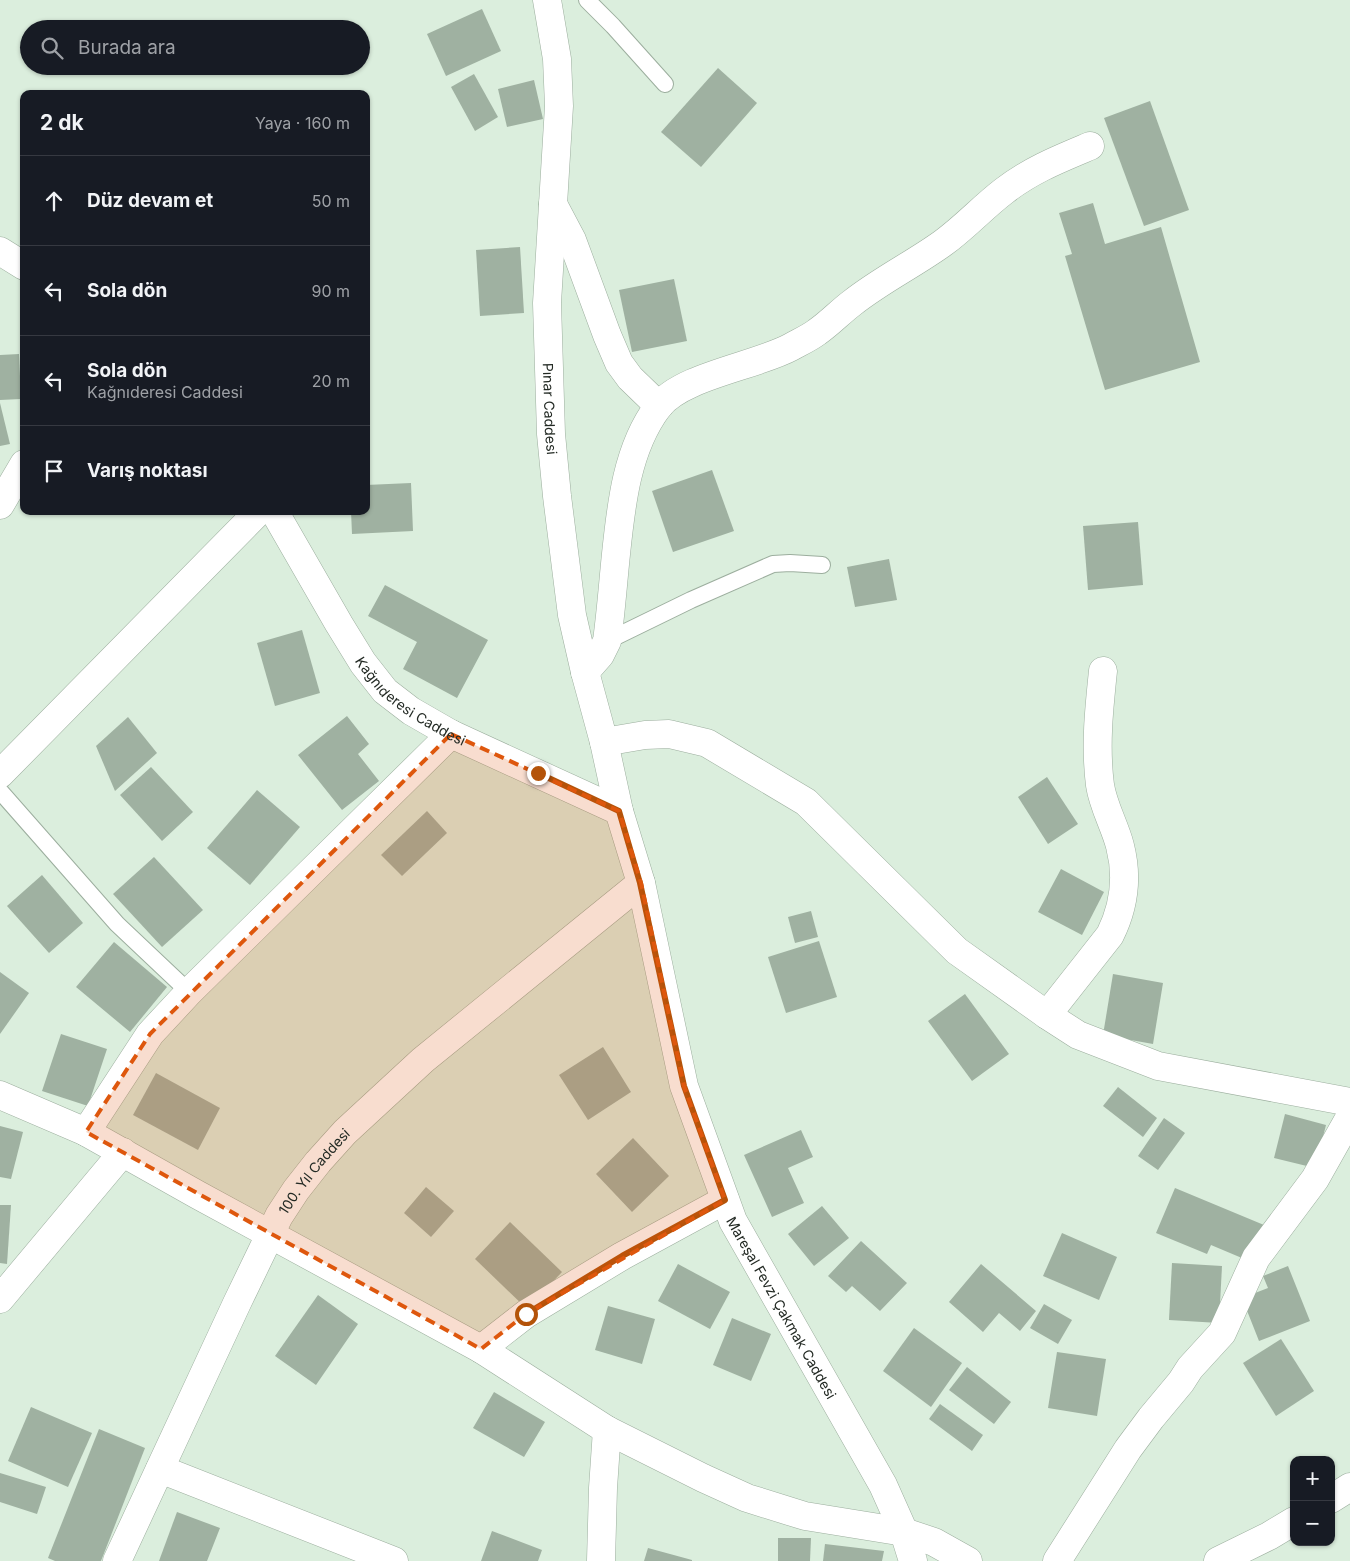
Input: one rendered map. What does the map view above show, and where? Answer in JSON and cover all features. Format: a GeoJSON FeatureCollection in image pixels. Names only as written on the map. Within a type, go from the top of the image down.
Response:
{"type":"FeatureCollection","features":[{"type":"Feature","properties":{"kind":"street","name":"Pınar Caddesi"},"geometry":{"type":"LineString","coordinates":[[547,0],[558,59],[559,106],[548,303],[551,434],[572,615],[604,742],[619,811]]}},
{"type":"Feature","properties":{"kind":"street"},"geometry":{"type":"LineString","coordinates":[[585,672],[600,655],[607,641],[621,505],[630,468],[643,433],[659,406],[680,388],[786,350],[801,342],[818,331],[873,287],[944,242],[1022,178],[1039,167],[1090,146]]}},
{"type":"Feature","properties":{"kind":"street"},"geometry":{"type":"LineString","coordinates":[[553,204],[572,240],[607,335],[620,363],[630,378],[659,406]]}},
{"type":"Feature","properties":{"kind":"street"},"geometry":{"type":"LineString","coordinates":[[0,251],[20,264]]}},
{"type":"Feature","properties":{"kind":"street"},"geometry":{"type":"LineString","coordinates":[[0,505],[20,471]]}},
{"type":"Feature","properties":{"kind":"street"},"geometry":{"type":"LineString","coordinates":[[0,774],[255,515]]}},
{"type":"Feature","properties":{"kind":"street","name":"Kağnıderesi Caddesi"},"geometry":{"type":"LineString","coordinates":[[276,515],[339,624],[368,670],[385,691],[410,711],[451,734],[619,811]]}},
{"type":"Feature","properties":{"kind":"street"},"geometry":{"type":"LineString","coordinates":[[1047,1015],[1110,935],[1117,921],[1123,896],[1124,872],[1120,846],[1109,819],[1100,787],[1097,756],[1103,671]]}},
{"type":"Feature","properties":{"kind":"street"},"geometry":{"type":"LineString","coordinates":[[86,1132],[150,1034],[189,992],[451,734]]}},
{"type":"Feature","properties":{"kind":"street"},"geometry":{"type":"LineString","coordinates":[[604,742],[644,734],[669,734],[707,743],[806,802],[957,951],[1078,1035],[1158,1066],[1350,1102]]}},
{"type":"Feature","properties":{"kind":"street","name":"Mareşal Fevzi Çakmak Caddesi"},"geometry":{"type":"LineString","coordinates":[[619,811],[640,883],[684,1086],[733,1221],[883,1485],[904,1532],[913,1561]]}},
{"type":"Feature","properties":{"kind":"street","name":"100. Yıl Caddesi"},"geometry":{"type":"LineString","coordinates":[[117,1561],[279,1216],[296,1190],[345,1132],[423,1060],[640,883]]}},
{"type":"Feature","properties":{"kind":"street"},"geometry":{"type":"LineString","coordinates":[[0,1095],[86,1132],[124,1152],[481,1349],[607,1430],[702,1478],[747,1498],[805,1516],[904,1532],[934,1542],[968,1561]]}},
{"type":"Feature","properties":{"kind":"street"},"geometry":{"type":"LineString","coordinates":[[1057,1561],[1128,1449],[1190,1368],[1222,1333],[1256,1258],[1315,1179],[1350,1117]]}},
{"type":"Feature","properties":{"kind":"street"},"geometry":{"type":"LineString","coordinates":[[0,1299],[124,1152]]}},
{"type":"Feature","properties":{"kind":"street"},"geometry":{"type":"LineString","coordinates":[[481,1349],[526,1314],[622,1256],[725,1200]]}},
{"type":"Feature","properties":{"kind":"street"},"geometry":{"type":"LineString","coordinates":[[601,1561],[607,1430]]}},
{"type":"Feature","properties":{"kind":"street"},"geometry":{"type":"LineString","coordinates":[[160,1468],[394,1561]]}},
{"type":"Feature","properties":{"kind":"street"},"geometry":{"type":"LineString","coordinates":[[1335,1496],[1350,1487]]}},
{"type":"Feature","properties":{"kind":"street"},"geometry":{"type":"LineString","coordinates":[[1218,1561],[1290,1523]]}},
{"type":"Feature","properties":{"kind":"lane"},"geometry":{"type":"LineString","coordinates":[[588,0],[665,84]]}},
{"type":"Feature","properties":{"kind":"lane"},"geometry":{"type":"LineString","coordinates":[[607,641],[699,596],[773,564],[822,565]]}},
{"type":"Feature","properties":{"kind":"lane"},"geometry":{"type":"LineString","coordinates":[[0,791],[117,924],[189,992]]}},
{"type":"Feature","properties":{"kind":"highlighted area"},"geometry":{"type":"Polygon","coordinates":[[[451,734],[619,811],[641,883],[684,1086],[725,1200],[526,1314],[481,1349],[86,1132],[150,1034],[451,734]]]}},
{"type":"Feature","properties":{"kind":"building"},"geometry":{"type":"Polygon","coordinates":[[[482,9],[501,51],[446,76],[427,34],[482,9]]]}},
{"type":"Feature","properties":{"kind":"building"},"geometry":{"type":"Polygon","coordinates":[[[718,68],[757,103],[701,167],[661,132],[718,68]]]}},
{"type":"Feature","properties":{"kind":"building"},"geometry":{"type":"Polygon","coordinates":[[[474,74],[498,117],[475,131],[451,87],[474,74]]]}},
{"type":"Feature","properties":{"kind":"building"},"geometry":{"type":"Polygon","coordinates":[[[534,80],[543,119],[507,127],[498,89],[534,80]]]}},
{"type":"Feature","properties":{"kind":"building"},"geometry":{"type":"Polygon","coordinates":[[[1150,101],[1189,210],[1144,226],[1104,118],[1150,101]]]}},
{"type":"Feature","properties":{"kind":"building"},"geometry":{"type":"Polygon","coordinates":[[[1093,203],[1105,244],[1161,227],[1200,362],[1105,390],[1065,256],[1072,254],[1059,213],[1093,203]]]}},
{"type":"Feature","properties":{"kind":"building"},"geometry":{"type":"Polygon","coordinates":[[[520,247],[524,313],[480,316],[476,250],[520,247]]]}},
{"type":"Feature","properties":{"kind":"building"},"geometry":{"type":"Polygon","coordinates":[[[674,279],[687,341],[632,352],[619,290],[674,279]]]}},
{"type":"Feature","properties":{"kind":"building"},"geometry":{"type":"Polygon","coordinates":[[[19,354],[20,399],[0,400],[0,355],[19,354]]]}},
{"type":"Feature","properties":{"kind":"building"},"geometry":{"type":"Polygon","coordinates":[[[0,403],[10,444],[0,446],[0,403]]]}},
{"type":"Feature","properties":{"kind":"building"},"geometry":{"type":"Polygon","coordinates":[[[712,470],[734,531],[673,552],[652,491],[712,470]]]}},
{"type":"Feature","properties":{"kind":"building"},"geometry":{"type":"Polygon","coordinates":[[[411,483],[413,531],[352,534],[351,515],[370,515],[370,485],[411,483]]]}},
{"type":"Feature","properties":{"kind":"building"},"geometry":{"type":"Polygon","coordinates":[[[1138,522],[1143,585],[1088,590],[1083,526],[1138,522]]]}},
{"type":"Feature","properties":{"kind":"building"},"geometry":{"type":"Polygon","coordinates":[[[889,559],[897,600],[855,607],[847,567],[889,559]]]}},
{"type":"Feature","properties":{"kind":"building"},"geometry":{"type":"Polygon","coordinates":[[[385,585],[488,640],[457,698],[403,669],[417,642],[368,616],[385,585]]]}},
{"type":"Feature","properties":{"kind":"building"},"geometry":{"type":"Polygon","coordinates":[[[302,630],[320,693],[275,706],[257,643],[302,630]]]}},
{"type":"Feature","properties":{"kind":"building"},"geometry":{"type":"Polygon","coordinates":[[[347,716],[369,744],[358,754],[379,781],[342,810],[298,755],[347,716]]]}},
{"type":"Feature","properties":{"kind":"building"},"geometry":{"type":"Polygon","coordinates":[[[128,717],[157,753],[115,791],[96,746],[128,717]]]}},
{"type":"Feature","properties":{"kind":"building"},"geometry":{"type":"Polygon","coordinates":[[[151,767],[193,812],[162,841],[120,795],[151,767]]]}},
{"type":"Feature","properties":{"kind":"building"},"geometry":{"type":"Polygon","coordinates":[[[1047,777],[1078,824],[1048,844],[1018,797],[1047,777]]]}},
{"type":"Feature","properties":{"kind":"building"},"geometry":{"type":"Polygon","coordinates":[[[257,790],[300,827],[250,885],[207,848],[257,790]]]}},
{"type":"Feature","properties":{"kind":"building"},"geometry":{"type":"Polygon","coordinates":[[[427,811],[447,833],[402,876],[381,855],[427,811]]]}},
{"type":"Feature","properties":{"kind":"building"},"geometry":{"type":"Polygon","coordinates":[[[154,857],[203,910],[162,947],[113,894],[154,857]]]}},
{"type":"Feature","properties":{"kind":"building"},"geometry":{"type":"Polygon","coordinates":[[[1061,869],[1104,892],[1082,935],[1038,912],[1061,869]]]}},
{"type":"Feature","properties":{"kind":"building"},"geometry":{"type":"Polygon","coordinates":[[[42,875],[83,923],[49,953],[7,906],[42,875]]]}},
{"type":"Feature","properties":{"kind":"building"},"geometry":{"type":"Polygon","coordinates":[[[811,911],[818,937],[795,943],[788,917],[811,911]]]}},
{"type":"Feature","properties":{"kind":"building"},"geometry":{"type":"Polygon","coordinates":[[[819,941],[837,997],[786,1013],[768,957],[819,941]]]}},
{"type":"Feature","properties":{"kind":"building"},"geometry":{"type":"Polygon","coordinates":[[[114,942],[167,987],[130,1032],[76,987],[114,942]]]}},
{"type":"Feature","properties":{"kind":"building"},"geometry":{"type":"Polygon","coordinates":[[[0,972],[29,993],[0,1034],[0,972]]]}},
{"type":"Feature","properties":{"kind":"building"},"geometry":{"type":"Polygon","coordinates":[[[1113,974],[1163,983],[1153,1044],[1103,1035],[1113,974]]]}},
{"type":"Feature","properties":{"kind":"building"},"geometry":{"type":"Polygon","coordinates":[[[965,994],[1009,1054],[972,1081],[928,1021],[965,994]]]}},
{"type":"Feature","properties":{"kind":"building"},"geometry":{"type":"Polygon","coordinates":[[[61,1034],[107,1049],[88,1106],[42,1091],[61,1034]]]}},
{"type":"Feature","properties":{"kind":"building"},"geometry":{"type":"Polygon","coordinates":[[[603,1047],[631,1092],[588,1120],[559,1075],[603,1047]]]}},
{"type":"Feature","properties":{"kind":"building"},"geometry":{"type":"Polygon","coordinates":[[[156,1073],[220,1108],[198,1150],[133,1115],[156,1073]]]}},
{"type":"Feature","properties":{"kind":"building"},"geometry":{"type":"Polygon","coordinates":[[[1118,1087],[1157,1118],[1143,1137],[1103,1106],[1118,1087]]]}},
{"type":"Feature","properties":{"kind":"building"},"geometry":{"type":"Polygon","coordinates":[[[1285,1114],[1326,1125],[1315,1168],[1274,1158],[1285,1114]]]}},
{"type":"Feature","properties":{"kind":"building"},"geometry":{"type":"Polygon","coordinates":[[[1164,1118],[1185,1133],[1158,1170],[1138,1156],[1164,1118]]]}},
{"type":"Feature","properties":{"kind":"building"},"geometry":{"type":"Polygon","coordinates":[[[0,1126],[23,1132],[11,1179],[0,1177],[0,1126]]]}},
{"type":"Feature","properties":{"kind":"building"},"geometry":{"type":"Polygon","coordinates":[[[801,1130],[813,1157],[788,1168],[804,1203],[772,1217],[744,1155],[801,1130]]]}},
{"type":"Feature","properties":{"kind":"building"},"geometry":{"type":"Polygon","coordinates":[[[633,1138],[669,1176],[632,1212],[596,1174],[633,1138]]]}},
{"type":"Feature","properties":{"kind":"building"},"geometry":{"type":"Polygon","coordinates":[[[426,1187],[454,1211],[431,1237],[404,1213],[426,1187]]]}},
{"type":"Feature","properties":{"kind":"building"},"geometry":{"type":"Polygon","coordinates":[[[1175,1188],[1264,1225],[1249,1261],[1211,1245],[1207,1254],[1156,1233],[1175,1188]]]}},
{"type":"Feature","properties":{"kind":"building"},"geometry":{"type":"Polygon","coordinates":[[[0,1205],[11,1205],[7,1264],[0,1263],[0,1205]]]}},
{"type":"Feature","properties":{"kind":"building"},"geometry":{"type":"Polygon","coordinates":[[[822,1206],[849,1238],[814,1266],[788,1234],[822,1206]]]}},
{"type":"Feature","properties":{"kind":"building"},"geometry":{"type":"Polygon","coordinates":[[[510,1222],[562,1272],[527,1309],[475,1259],[510,1222]]]}},
{"type":"Feature","properties":{"kind":"building"},"geometry":{"type":"Polygon","coordinates":[[[1062,1233],[1117,1257],[1099,1300],[1043,1276],[1062,1233]]]}},
{"type":"Feature","properties":{"kind":"building"},"geometry":{"type":"Polygon","coordinates":[[[861,1241],[907,1283],[880,1311],[852,1286],[846,1292],[828,1276],[861,1241]]]}},
{"type":"Feature","properties":{"kind":"building"},"geometry":{"type":"Polygon","coordinates":[[[1172,1263],[1222,1266],[1219,1323],[1169,1320],[1172,1263]]]}},
{"type":"Feature","properties":{"kind":"building"},"geometry":{"type":"Polygon","coordinates":[[[678,1264],[730,1292],[710,1329],[658,1301],[678,1264]]]}},
{"type":"Feature","properties":{"kind":"building"},"geometry":{"type":"Polygon","coordinates":[[[981,1264],[1036,1311],[1020,1331],[999,1313],[983,1332],[949,1302],[981,1264]]]}},
{"type":"Feature","properties":{"kind":"building"},"geometry":{"type":"Polygon","coordinates":[[[1288,1266],[1310,1321],[1259,1341],[1242,1298],[1268,1288],[1263,1276],[1288,1266]]]}},
{"type":"Feature","properties":{"kind":"building"},"geometry":{"type":"Polygon","coordinates":[[[318,1295],[358,1324],[316,1385],[275,1356],[318,1295]]]}},
{"type":"Feature","properties":{"kind":"building"},"geometry":{"type":"Polygon","coordinates":[[[1044,1304],[1072,1320],[1058,1344],[1030,1328],[1044,1304]]]}},
{"type":"Feature","properties":{"kind":"building"},"geometry":{"type":"Polygon","coordinates":[[[608,1306],[655,1319],[642,1364],[595,1350],[608,1306]]]}},
{"type":"Feature","properties":{"kind":"building"},"geometry":{"type":"Polygon","coordinates":[[[732,1318],[771,1334],[751,1381],[713,1365],[732,1318]]]}},
{"type":"Feature","properties":{"kind":"building"},"geometry":{"type":"Polygon","coordinates":[[[914,1328],[962,1363],[931,1407],[883,1371],[914,1328]]]}},
{"type":"Feature","properties":{"kind":"building"},"geometry":{"type":"Polygon","coordinates":[[[1281,1339],[1314,1391],[1276,1416],[1243,1363],[1281,1339]]]}},
{"type":"Feature","properties":{"kind":"building"},"geometry":{"type":"Polygon","coordinates":[[[1057,1352],[1106,1359],[1097,1416],[1048,1408],[1057,1352]]]}},
{"type":"Feature","properties":{"kind":"building"},"geometry":{"type":"Polygon","coordinates":[[[967,1367],[1011,1402],[994,1424],[949,1390],[967,1367]]]}},
{"type":"Feature","properties":{"kind":"building"},"geometry":{"type":"Polygon","coordinates":[[[494,1392],[545,1422],[524,1457],[473,1428],[494,1392]]]}},
{"type":"Feature","properties":{"kind":"building"},"geometry":{"type":"Polygon","coordinates":[[[940,1404],[983,1435],[972,1451],[929,1419],[940,1404]]]}},
{"type":"Feature","properties":{"kind":"building"},"geometry":{"type":"Polygon","coordinates":[[[31,1407],[92,1433],[68,1487],[8,1461],[31,1407]]]}},
{"type":"Feature","properties":{"kind":"building"},"geometry":{"type":"Polygon","coordinates":[[[99,1429],[145,1448],[101,1561],[55,1561],[48,1558],[99,1429]]]}},
{"type":"Feature","properties":{"kind":"building"},"geometry":{"type":"Polygon","coordinates":[[[0,1473],[46,1487],[37,1514],[0,1502],[0,1473]]]}},
{"type":"Feature","properties":{"kind":"building"},"geometry":{"type":"Polygon","coordinates":[[[177,1512],[220,1528],[207,1561],[159,1561],[177,1512]]]}},
{"type":"Feature","properties":{"kind":"building"},"geometry":{"type":"Polygon","coordinates":[[[492,1531],[542,1550],[538,1561],[481,1561],[492,1531]]]}},
{"type":"Feature","properties":{"kind":"building"},"geometry":{"type":"Polygon","coordinates":[[[778,1538],[811,1538],[810,1561],[778,1561],[778,1538]]]}},
{"type":"Feature","properties":{"kind":"building"},"geometry":{"type":"Polygon","coordinates":[[[825,1544],[884,1551],[882,1561],[823,1561],[825,1544]]]}},
{"type":"Feature","properties":{"kind":"building"},"geometry":{"type":"Polygon","coordinates":[[[648,1548],[692,1560],[692,1561],[644,1561],[648,1548]]]}},
{"type":"Feature","properties":{"kind":"route"},"geometry":{"type":"LineString","coordinates":[[526,1314],[622,1256],[725,1200],[684,1086],[640,883],[619,811],[538,773]]}}]}
